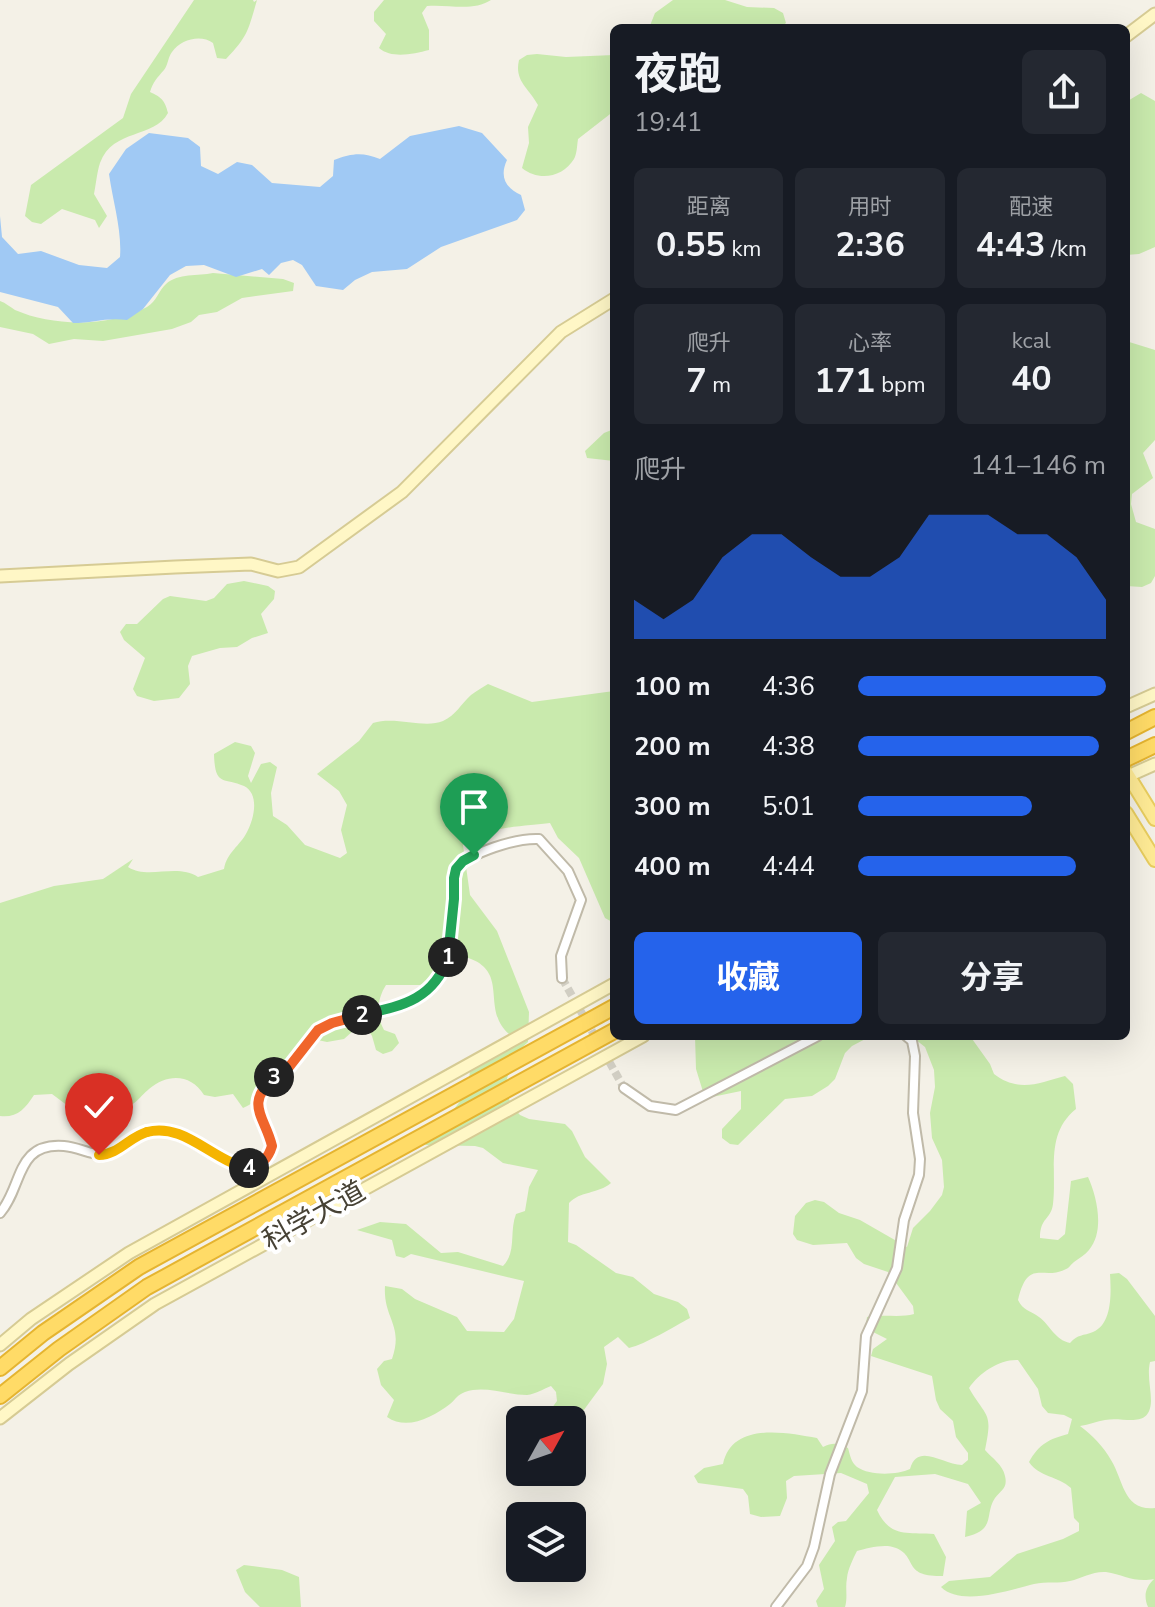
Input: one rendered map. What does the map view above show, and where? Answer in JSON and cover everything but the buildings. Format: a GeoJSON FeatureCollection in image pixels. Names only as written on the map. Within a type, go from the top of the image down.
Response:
{"type":"FeatureCollection","features":[{"type":"Feature","properties":{"kind":"highway"},"geometry":{"type":"LineString","coordinates":[[1130,730],[1155,717]]}},
{"type":"Feature","properties":{"kind":"highway"},"geometry":{"type":"LineString","coordinates":[[1130,757],[1155,745]]}},
{"type":"Feature","properties":{"kind":"highway","name":"科学大道"},"geometry":{"type":"LineString","coordinates":[[0,1368],[43,1333],[139,1267],[610,1009]]}},
{"type":"Feature","properties":{"kind":"highway","name":"科学大道"},"geometry":{"type":"LineString","coordinates":[[0,1396],[59,1349],[147,1287],[610,1033]]}},
{"type":"Feature","properties":{"kind":"main road"},"geometry":{"type":"LineString","coordinates":[[1130,33],[1155,14]]}},
{"type":"Feature","properties":{"kind":"main road"},"geometry":{"type":"LineString","coordinates":[[0,576],[251,564],[278,571],[299,567],[402,492],[561,332],[610,301]]}},
{"type":"Feature","properties":{"kind":"main road"},"geometry":{"type":"LineString","coordinates":[[1130,705],[1155,694]]}},
{"type":"Feature","properties":{"kind":"main road"},"geometry":{"type":"LineString","coordinates":[[1130,774],[1155,764]]}},
{"type":"Feature","properties":{"kind":"main road"},"geometry":{"type":"LineString","coordinates":[[1130,780],[1155,819]]}},
{"type":"Feature","properties":{"kind":"main road"},"geometry":{"type":"LineString","coordinates":[[1130,819],[1155,860]]}},
{"type":"Feature","properties":{"kind":"main road","name":"科学大道"},"geometry":{"type":"LineString","coordinates":[[0,1345],[31,1319],[129,1253],[610,986]]}},
{"type":"Feature","properties":{"kind":"main road","name":"科学大道"},"geometry":{"type":"LineString","coordinates":[[0,1418],[69,1364],[155,1304],[636,1040]]}},
{"type":"Feature","properties":{"kind":"street"},"geometry":{"type":"LineString","coordinates":[[0,1213],[26,1160],[36,1151],[50,1146],[107,1155],[134,1136],[156,1130],[173,1132],[191,1140],[236,1166],[250,1168],[261,1164],[269,1156],[272,1146],[257,1111],[262,1088],[289,1067],[318,1030],[332,1023],[412,1002],[429,988],[445,967],[449,955],[456,869],[474,855],[516,842],[539,839],[568,871],[581,900],[561,956],[562,978]]}},
{"type":"Feature","properties":{"kind":"street"},"geometry":{"type":"LineString","coordinates":[[624,1088],[650,1106],[676,1110],[810,1040]]}},
{"type":"Feature","properties":{"kind":"street"},"geometry":{"type":"LineString","coordinates":[[776,1607],[807,1566],[814,1547],[830,1474],[862,1391],[866,1336],[897,1268],[904,1220],[919,1175],[920,1159],[913,1113],[915,1056],[911,1040]]}},
{"type":"Feature","properties":{"kind":"green space"},"geometry":{"type":"Polygon","coordinates":[[[194,0],[257,0],[246,32],[226,59],[217,58],[213,43],[197,38],[186,41],[172,52],[150,92],[162,100],[168,113],[153,127],[114,144],[100,163],[94,194],[107,216],[99,228],[95,220],[62,209],[41,224],[32,222],[25,216],[31,185],[123,118],[131,94],[194,0]]]}},
{"type":"Feature","properties":{"kind":"green space"},"geometry":{"type":"Polygon","coordinates":[[[384,0],[491,0],[468,7],[427,6],[422,13],[429,30],[429,50],[403,55],[390,54],[379,48],[386,34],[374,21],[374,12],[384,0]]]}},
{"type":"Feature","properties":{"kind":"green space"},"geometry":{"type":"Polygon","coordinates":[[[673,0],[725,0],[747,7],[774,8],[783,13],[786,23],[651,24],[655,13],[673,0]]]}},
{"type":"Feature","properties":{"kind":"green space"},"geometry":{"type":"Polygon","coordinates":[[[527,55],[610,55],[610,114],[578,139],[575,157],[569,165],[550,176],[536,175],[522,168],[529,143],[528,127],[538,105],[520,79],[519,60],[527,55]]]}},
{"type":"Feature","properties":{"kind":"green space"},"geometry":{"type":"Polygon","coordinates":[[[1141,93],[1155,101],[1155,247],[1130,255],[1130,100],[1141,93]]]}},
{"type":"Feature","properties":{"kind":"green space"},"geometry":{"type":"Polygon","coordinates":[[[213,273],[283,279],[294,283],[293,291],[242,298],[217,312],[199,315],[191,322],[172,329],[103,341],[74,339],[49,344],[33,334],[0,327],[0,301],[15,310],[47,320],[99,321],[132,314],[147,307],[171,280],[213,273]]]}},
{"type":"Feature","properties":{"kind":"green space"},"geometry":{"type":"Polygon","coordinates":[[[1130,342],[1155,350],[1155,440],[1143,453],[1153,478],[1132,494],[1131,504],[1136,522],[1155,529],[1155,576],[1151,583],[1142,587],[1130,586],[1130,342]]]}},
{"type":"Feature","properties":{"kind":"green space"},"geometry":{"type":"Polygon","coordinates":[[[610,431],[610,461],[587,458],[585,451],[610,431]]]}},
{"type":"Feature","properties":{"kind":"green space"},"geometry":{"type":"Polygon","coordinates":[[[244,581],[268,586],[275,591],[274,599],[261,614],[268,633],[237,647],[192,656],[188,666],[190,684],[179,698],[154,701],[137,696],[133,689],[145,658],[124,640],[120,632],[126,624],[137,624],[170,596],[206,601],[214,598],[227,584],[244,581]]]}},
{"type":"Feature","properties":{"kind":"green space"},"geometry":{"type":"Polygon","coordinates":[[[488,684],[532,702],[610,692],[610,921],[605,918],[579,858],[558,838],[550,823],[491,831],[463,845],[470,895],[497,931],[529,1012],[528,1042],[514,1055],[506,1082],[505,1090],[512,1106],[529,1119],[565,1124],[585,1157],[611,1183],[578,1196],[569,1203],[568,1242],[616,1273],[633,1277],[654,1294],[678,1302],[687,1309],[690,1318],[636,1346],[629,1348],[618,1337],[604,1347],[607,1364],[603,1384],[586,1407],[553,1406],[557,1401],[556,1392],[551,1386],[527,1395],[473,1390],[460,1394],[428,1418],[403,1423],[387,1417],[394,1400],[381,1385],[377,1369],[384,1361],[392,1359],[396,1337],[385,1286],[402,1289],[415,1299],[457,1317],[467,1331],[504,1332],[514,1319],[524,1281],[411,1254],[404,1258],[396,1256],[392,1240],[357,1230],[380,1222],[406,1224],[441,1253],[458,1252],[503,1266],[510,1254],[516,1214],[525,1211],[529,1187],[538,1170],[503,1163],[483,1148],[475,1146],[425,1145],[462,1099],[467,1090],[471,1066],[507,1041],[509,1034],[496,1013],[487,970],[462,956],[435,980],[420,985],[386,985],[379,1013],[384,1030],[395,1034],[399,1043],[392,1051],[383,1054],[376,1050],[363,1022],[344,1039],[327,1042],[313,1039],[295,1063],[243,1108],[233,1094],[204,1095],[193,1083],[171,1078],[156,1084],[132,1105],[117,1108],[119,1113],[94,1120],[85,1105],[72,1109],[52,1094],[34,1095],[20,1112],[0,1116],[0,903],[54,886],[103,879],[133,859],[128,867],[144,872],[181,871],[198,877],[224,869],[228,858],[247,832],[254,807],[249,790],[222,779],[216,772],[214,754],[235,742],[251,746],[255,753],[248,776],[251,783],[261,764],[270,762],[277,767],[271,793],[273,816],[287,825],[305,845],[340,858],[347,853],[341,830],[347,805],[339,791],[317,774],[359,741],[373,723],[427,724],[443,721],[471,695],[488,684]]]}},
{"type":"Feature","properties":{"kind":"green space"},"geometry":{"type":"Polygon","coordinates":[[[695,1040],[863,1040],[845,1053],[835,1079],[828,1086],[812,1096],[785,1099],[738,1145],[722,1138],[722,1129],[741,1109],[741,1091],[712,1097],[704,1095],[696,1069],[695,1040]]]}},
{"type":"Feature","properties":{"kind":"green space"},"geometry":{"type":"Polygon","coordinates":[[[916,1040],[973,1040],[994,1074],[1003,1080],[1029,1085],[1065,1076],[1073,1084],[1076,1109],[1066,1119],[1056,1141],[1053,1204],[1042,1226],[1040,1238],[1058,1240],[1065,1234],[1071,1181],[1088,1177],[1096,1204],[1097,1233],[1089,1250],[1068,1268],[1036,1273],[1026,1279],[1018,1300],[1060,1339],[1070,1343],[1100,1328],[1109,1306],[1110,1274],[1119,1273],[1155,1316],[1155,1361],[1150,1362],[1151,1401],[1146,1416],[1080,1426],[1108,1455],[1130,1500],[1144,1508],[1155,1508],[1155,1607],[1148,1607],[1146,1599],[1147,1588],[1154,1579],[1135,1579],[1106,1572],[986,1595],[960,1596],[941,1587],[949,1581],[990,1577],[1017,1554],[1079,1531],[1079,1523],[1074,1518],[1071,1488],[1038,1471],[1029,1462],[1045,1443],[1068,1434],[1072,1419],[1048,1413],[1042,1406],[1038,1389],[1018,1360],[990,1368],[969,1388],[987,1416],[985,1450],[1002,1468],[1006,1480],[992,1504],[986,1526],[965,1537],[967,1511],[981,1503],[968,1484],[935,1474],[895,1477],[877,1510],[888,1525],[900,1532],[934,1534],[946,1557],[943,1576],[921,1573],[896,1548],[882,1546],[857,1551],[846,1582],[845,1607],[818,1607],[816,1601],[824,1589],[819,1565],[835,1541],[832,1527],[846,1521],[869,1493],[867,1484],[841,1473],[794,1476],[786,1481],[787,1498],[780,1516],[761,1517],[750,1514],[748,1496],[743,1489],[698,1483],[694,1476],[704,1468],[723,1464],[728,1451],[737,1441],[761,1433],[817,1438],[823,1447],[841,1445],[848,1448],[857,1467],[876,1473],[905,1471],[919,1457],[925,1456],[962,1465],[968,1460],[968,1453],[956,1437],[953,1421],[940,1409],[936,1400],[932,1376],[871,1356],[873,1349],[887,1339],[873,1332],[866,1324],[867,1317],[914,1314],[913,1306],[888,1272],[864,1264],[856,1258],[847,1243],[813,1245],[797,1240],[793,1234],[795,1216],[806,1203],[815,1200],[860,1220],[907,1247],[913,1228],[930,1211],[944,1187],[942,1160],[932,1138],[930,1113],[935,1087],[934,1070],[925,1047],[916,1040]]]}},
{"type":"Feature","properties":{"kind":"green space"},"geometry":{"type":"Polygon","coordinates":[[[244,1565],[282,1570],[299,1577],[301,1607],[260,1607],[245,1592],[236,1570],[244,1565]]]}},
{"type":"Feature","properties":{"kind":"water"},"geometry":{"type":"Polygon","coordinates":[[[459,126],[482,133],[507,160],[505,181],[521,195],[525,210],[517,220],[441,247],[407,269],[372,272],[343,290],[316,286],[302,265],[293,260],[281,263],[269,275],[262,269],[236,277],[204,265],[186,266],[170,275],[143,309],[127,320],[80,323],[73,323],[58,307],[0,292],[0,216],[2,237],[18,254],[41,251],[79,265],[107,268],[120,257],[109,174],[126,149],[149,133],[188,138],[200,147],[201,166],[218,174],[237,162],[252,165],[272,183],[320,187],[333,176],[334,160],[357,154],[380,159],[410,136],[459,126]]]}},
{"type":"Feature","properties":{"kind":"tunnel"},"geometry":{"type":"LineString","coordinates":[[562,978],[624,1088]]}},
{"type":"Feature","properties":{"kind":"route"},"geometry":{"type":"LineString","coordinates":[[99,1155],[117,1150],[134,1136],[156,1130],[173,1132],[191,1140],[236,1166],[250,1168],[261,1164],[269,1156],[272,1146],[257,1111],[262,1088],[289,1067],[318,1030],[332,1023],[412,1002],[429,988],[445,967],[449,955],[456,869],[474,855]]}}]}
